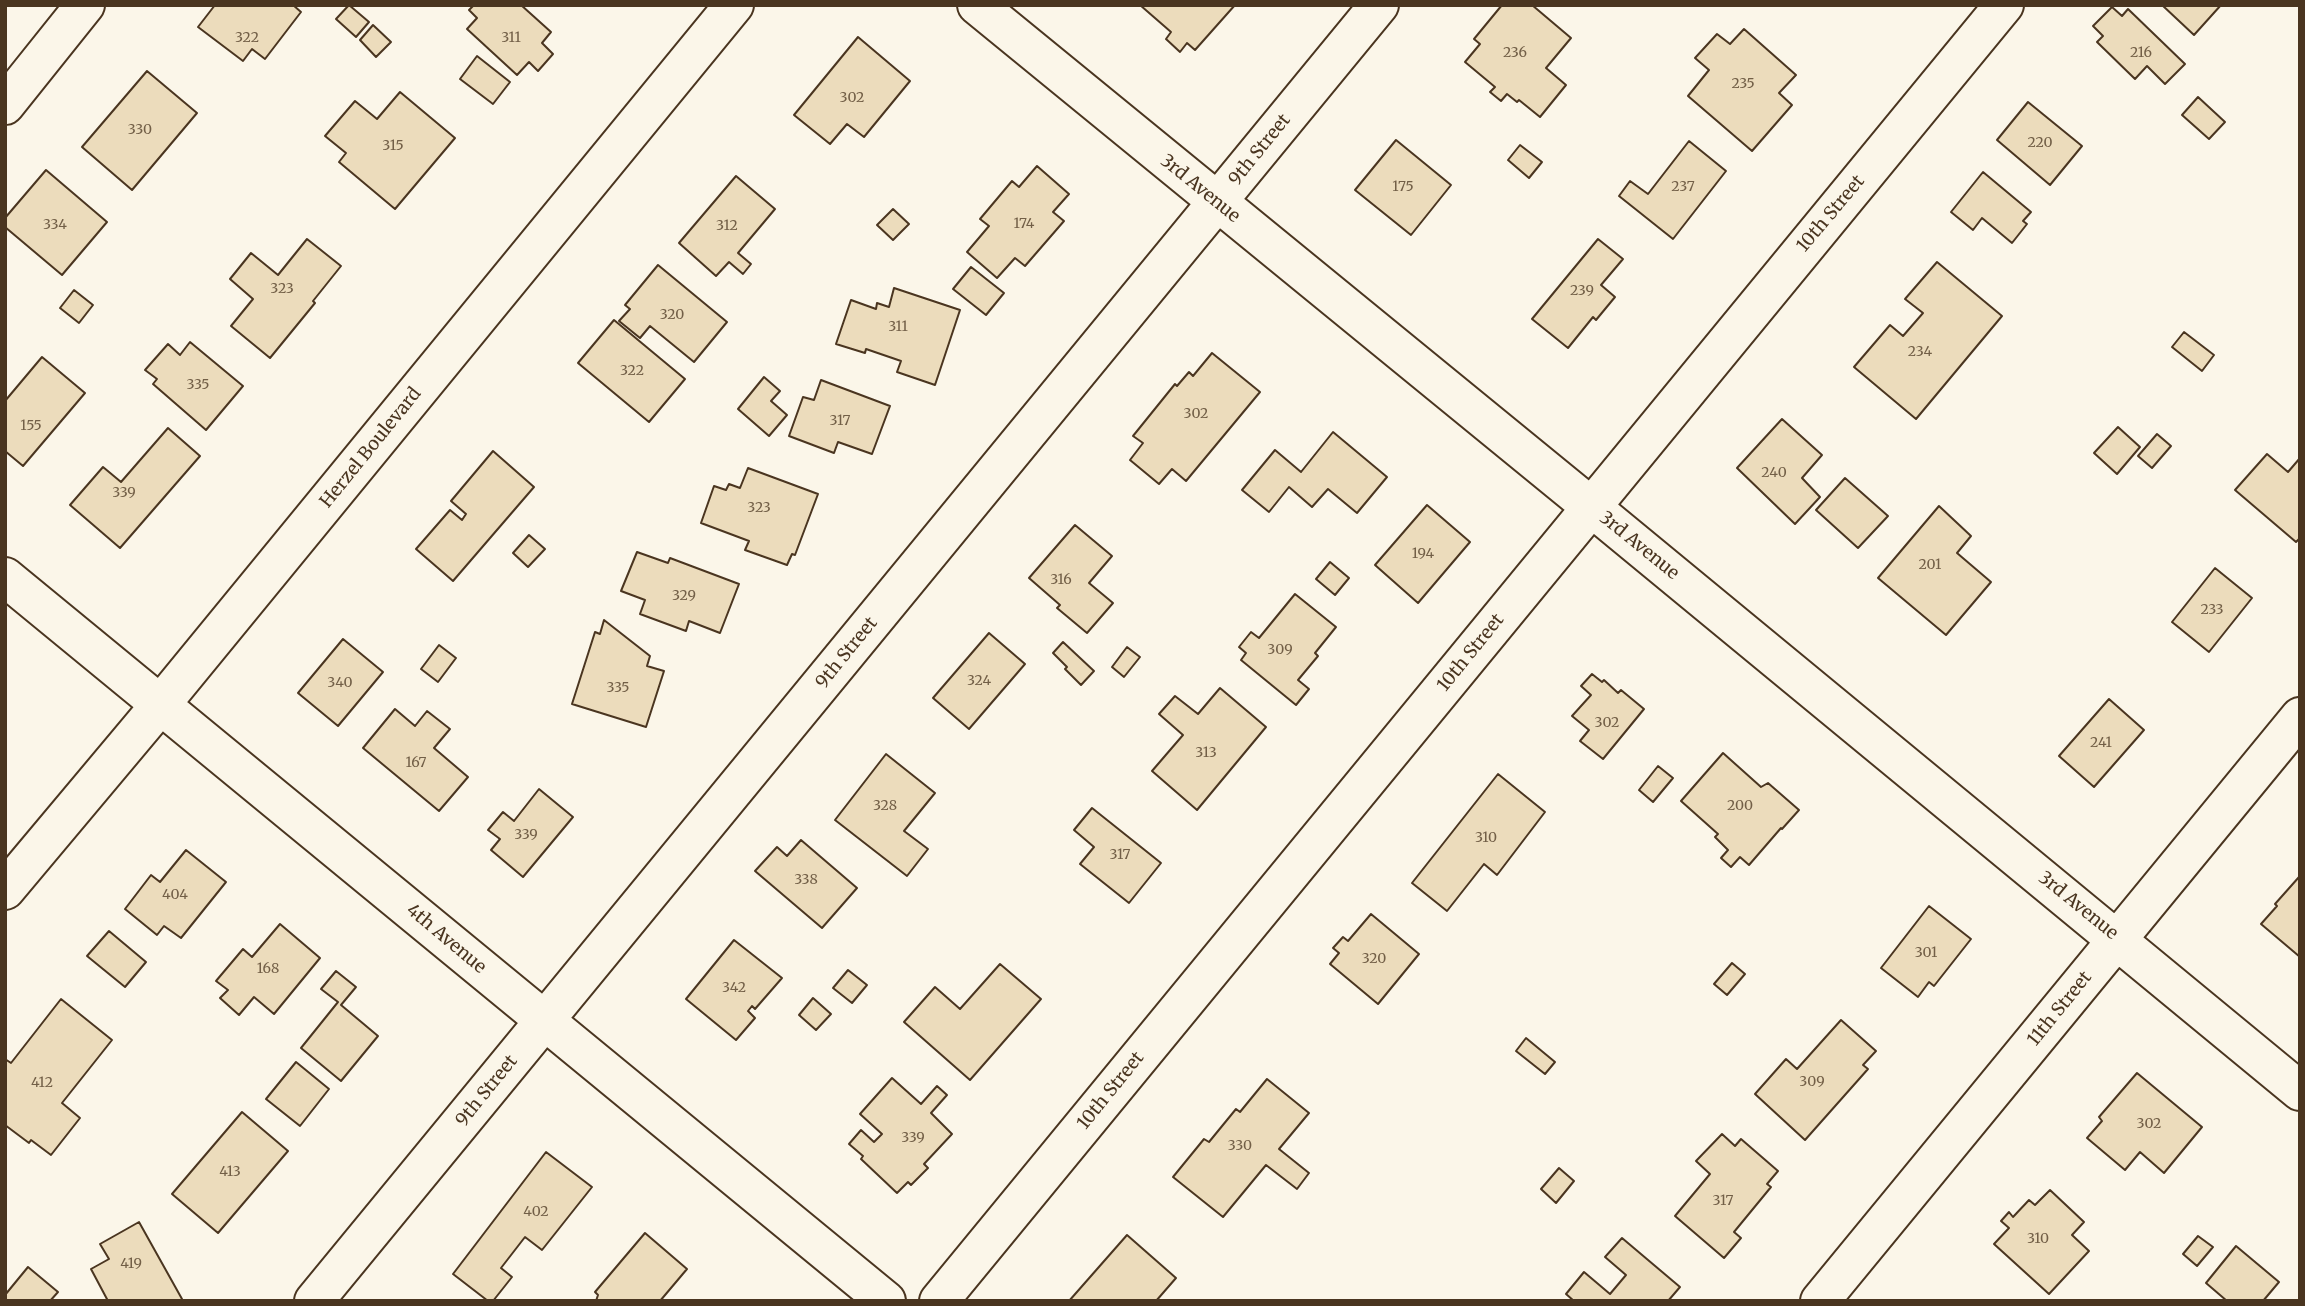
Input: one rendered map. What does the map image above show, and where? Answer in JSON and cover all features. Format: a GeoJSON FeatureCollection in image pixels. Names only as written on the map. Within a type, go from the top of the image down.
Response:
{"type":"FeatureCollection","features":[{"type":"Feature","properties":{"kind":"street"},"geometry":{"type":"LineString","coordinates":[[5,105],[85,5]]}},
{"type":"Feature","properties":{"kind":"street","name":"Herzel Boulevard"},"geometry":{"type":"LineString","coordinates":[[5,890],[161,704],[734,5]]}},
{"type":"Feature","properties":{"kind":"street","name":"3rd Avenue"},"geometry":{"type":"LineString","coordinates":[[977,5],[2300,1091]]}},
{"type":"Feature","properties":{"kind":"street","name":"9th Street"},"geometry":{"type":"LineString","coordinates":[[314,1301],[1379,5]]}},
{"type":"Feature","properties":{"kind":"street","name":"10th Street"},"geometry":{"type":"LineString","coordinates":[[939,1301],[2004,5]]}},
{"type":"Feature","properties":{"kind":"street","name":"4th Avenue"},"geometry":{"type":"LineString","coordinates":[[5,577],[886,1301]]}},
{"type":"Feature","properties":{"kind":"street","name":"11th Street"},"geometry":{"type":"LineString","coordinates":[[1820,1301],[2300,718]]}},
{"type":"Feature","properties":{"kind":"building"},"geometry":{"type":"Polygon","coordinates":[[[215,5],[293,5],[301,12],[265,59],[252,49],[243,61],[198,27],[215,5]]]}},
{"type":"Feature","properties":{"kind":"building"},"geometry":{"type":"Polygon","coordinates":[[[349,5],[369,22],[356,37],[336,19],[349,5]]]}},
{"type":"Feature","properties":{"kind":"building"},"geometry":{"type":"Polygon","coordinates":[[[474,5],[521,5],[551,32],[542,43],[553,54],[538,71],[529,62],[517,75],[467,29],[477,18],[469,10],[474,5]]]}},
{"type":"Feature","properties":{"kind":"building"},"geometry":{"type":"Polygon","coordinates":[[[1140,5],[1235,5],[1195,50],[1187,43],[1180,52],[1166,39],[1171,32],[1140,5]]]}},
{"type":"Feature","properties":{"kind":"building"},"geometry":{"type":"Polygon","coordinates":[[[1502,5],[1532,5],[1571,38],[1546,68],[1566,85],[1540,117],[1507,94],[1501,101],[1490,92],[1495,87],[1465,62],[1480,44],[1474,39],[1502,5]]]}},
{"type":"Feature","properties":{"kind":"building"},"geometry":{"type":"Polygon","coordinates":[[[2162,5],[2221,5],[2194,35],[2162,5]]]}},
{"type":"Feature","properties":{"kind":"building"},"geometry":{"type":"Polygon","coordinates":[[[2112,7],[2122,16],[2128,9],[2185,64],[2165,84],[2147,66],[2135,79],[2097,42],[2103,36],[2093,26],[2112,7]]]}},
{"type":"Feature","properties":{"kind":"building"},"geometry":{"type":"Polygon","coordinates":[[[373,25],[391,42],[376,57],[360,40],[373,25]]]}},
{"type":"Feature","properties":{"kind":"building"},"geometry":{"type":"Polygon","coordinates":[[[1744,29],[1796,75],[1779,93],[1792,105],[1752,151],[1688,96],[1709,70],[1695,58],[1717,34],[1730,44],[1744,29]]]}},
{"type":"Feature","properties":{"kind":"building"},"geometry":{"type":"Polygon","coordinates":[[[858,37],[910,81],[864,137],[847,124],[830,144],[794,115],[858,37]]]}},
{"type":"Feature","properties":{"kind":"building"},"geometry":{"type":"Polygon","coordinates":[[[477,56],[510,82],[493,104],[460,79],[477,56]]]}},
{"type":"Feature","properties":{"kind":"building"},"geometry":{"type":"Polygon","coordinates":[[[147,71],[197,113],[132,190],[82,147],[147,71]]]}},
{"type":"Feature","properties":{"kind":"building"},"geometry":{"type":"Polygon","coordinates":[[[400,92],[455,138],[395,209],[339,162],[346,153],[325,136],[355,101],[377,119],[400,92]]]}},
{"type":"Feature","properties":{"kind":"building"},"geometry":{"type":"Polygon","coordinates":[[[2198,97],[2225,122],[2209,139],[2182,115],[2198,97]]]}},
{"type":"Feature","properties":{"kind":"building"},"geometry":{"type":"Polygon","coordinates":[[[2028,102],[2082,146],[2050,185],[1997,140],[2028,102]]]}},
{"type":"Feature","properties":{"kind":"building"},"geometry":{"type":"Polygon","coordinates":[[[1396,140],[1451,185],[1411,235],[1355,190],[1396,140]]]}},
{"type":"Feature","properties":{"kind":"building"},"geometry":{"type":"Polygon","coordinates":[[[1689,141],[1726,171],[1673,239],[1619,196],[1630,181],[1648,194],[1689,141]]]}},
{"type":"Feature","properties":{"kind":"building"},"geometry":{"type":"Polygon","coordinates":[[[1520,145],[1542,162],[1529,178],[1508,160],[1520,145]]]}},
{"type":"Feature","properties":{"kind":"building"},"geometry":{"type":"Polygon","coordinates":[[[1037,166],[1069,194],[1053,212],[1064,221],[1025,266],[1015,258],[997,278],[967,252],[989,226],[980,219],[1012,181],[1019,187],[1037,166]]]}},
{"type":"Feature","properties":{"kind":"building"},"geometry":{"type":"Polygon","coordinates":[[[46,170],[107,222],[62,275],[5,227],[5,218],[46,170]]]}},
{"type":"Feature","properties":{"kind":"building"},"geometry":{"type":"Polygon","coordinates":[[[1983,172],[2031,212],[2023,221],[2027,224],[2012,243],[1982,218],[1973,230],[1951,212],[1983,172]]]}},
{"type":"Feature","properties":{"kind":"building"},"geometry":{"type":"Polygon","coordinates":[[[736,176],[775,209],[738,253],[751,264],[743,274],[729,262],[716,276],[679,243],[736,176]]]}},
{"type":"Feature","properties":{"kind":"building"},"geometry":{"type":"Polygon","coordinates":[[[893,209],[909,224],[893,240],[877,225],[893,209]]]}},
{"type":"Feature","properties":{"kind":"building"},"geometry":{"type":"Polygon","coordinates":[[[307,239],[341,266],[270,358],[231,326],[253,299],[230,279],[251,253],[278,275],[307,239]]]}},
{"type":"Feature","properties":{"kind":"building"},"geometry":{"type":"Polygon","coordinates":[[[1598,239],[1623,259],[1601,285],[1615,297],[1596,320],[1593,317],[1568,348],[1532,319],[1598,239]]]}},
{"type":"Feature","properties":{"kind":"building"},"geometry":{"type":"Polygon","coordinates":[[[1937,262],[2002,316],[1916,419],[1854,367],[1890,325],[1903,336],[1923,313],[1905,299],[1937,262]]]}},
{"type":"Feature","properties":{"kind":"building"},"geometry":{"type":"Polygon","coordinates":[[[658,265],[727,322],[694,362],[650,326],[640,338],[619,321],[630,309],[625,305],[658,265]]]}},
{"type":"Feature","properties":{"kind":"building"},"geometry":{"type":"Polygon","coordinates":[[[971,267],[1004,293],[986,315],[953,289],[971,267]]]}},
{"type":"Feature","properties":{"kind":"building"},"geometry":{"type":"Polygon","coordinates":[[[894,288],[960,310],[935,385],[897,372],[901,361],[866,349],[865,353],[836,344],[851,300],[876,309],[877,303],[889,307],[894,288]]]}},
{"type":"Feature","properties":{"kind":"building"},"geometry":{"type":"Polygon","coordinates":[[[74,290],[93,305],[79,323],[60,308],[74,290]]]}},
{"type":"Feature","properties":{"kind":"building"},"geometry":{"type":"Polygon","coordinates":[[[614,320],[685,379],[649,422],[578,363],[614,320]]]}},
{"type":"Feature","properties":{"kind":"building"},"geometry":{"type":"Polygon","coordinates":[[[2184,332],[2214,355],[2202,371],[2172,347],[2184,332]]]}},
{"type":"Feature","properties":{"kind":"building"},"geometry":{"type":"Polygon","coordinates":[[[190,342],[243,386],[206,430],[153,384],[157,379],[145,370],[168,344],[180,355],[190,342]]]}},
{"type":"Feature","properties":{"kind":"building"},"geometry":{"type":"Polygon","coordinates":[[[1212,353],[1260,392],[1186,481],[1172,469],[1159,484],[1130,460],[1143,443],[1133,436],[1175,384],[1177,386],[1189,372],[1193,376],[1212,353]]]}},
{"type":"Feature","properties":{"kind":"building"},"geometry":{"type":"Polygon","coordinates":[[[42,357],[85,393],[23,466],[5,451],[5,401],[42,357]]]}},
{"type":"Feature","properties":{"kind":"building"},"geometry":{"type":"Polygon","coordinates":[[[764,377],[780,391],[771,401],[787,415],[769,436],[738,409],[764,377]]]}},
{"type":"Feature","properties":{"kind":"building"},"geometry":{"type":"Polygon","coordinates":[[[821,380],[890,406],[872,454],[838,442],[834,453],[789,436],[803,397],[814,400],[821,380]]]}},
{"type":"Feature","properties":{"kind":"building"},"geometry":{"type":"Polygon","coordinates":[[[1782,419],[1822,455],[1802,478],[1820,497],[1795,524],[1737,468],[1782,419]]]}},
{"type":"Feature","properties":{"kind":"building"},"geometry":{"type":"Polygon","coordinates":[[[2118,427],[2140,447],[2117,474],[2094,453],[2118,427]]]}},
{"type":"Feature","properties":{"kind":"building"},"geometry":{"type":"Polygon","coordinates":[[[168,428],[200,456],[120,548],[70,505],[103,467],[121,482],[168,428]]]}},
{"type":"Feature","properties":{"kind":"building"},"geometry":{"type":"Polygon","coordinates":[[[1333,432],[1387,477],[1357,513],[1328,489],[1312,507],[1289,487],[1269,512],[1242,490],[1275,450],[1301,472],[1333,432]]]}},
{"type":"Feature","properties":{"kind":"building"},"geometry":{"type":"Polygon","coordinates":[[[2157,434],[2171,446],[2152,468],[2138,456],[2157,434]]]}},
{"type":"Feature","properties":{"kind":"building"},"geometry":{"type":"Polygon","coordinates":[[[493,451],[534,487],[453,581],[416,549],[450,510],[462,520],[466,514],[451,501],[493,451]]]}},
{"type":"Feature","properties":{"kind":"building"},"geometry":{"type":"Polygon","coordinates":[[[2267,454],[2288,472],[2300,458],[2300,538],[2296,542],[2235,490],[2267,454]]]}},
{"type":"Feature","properties":{"kind":"building"},"geometry":{"type":"Polygon","coordinates":[[[748,468],[818,494],[795,555],[792,554],[787,565],[745,550],[749,541],[701,523],[714,486],[726,490],[729,484],[740,488],[748,468]]]}},
{"type":"Feature","properties":{"kind":"building"},"geometry":{"type":"Polygon","coordinates":[[[1845,478],[1888,516],[1858,548],[1816,510],[1845,478]]]}},
{"type":"Feature","properties":{"kind":"building"},"geometry":{"type":"Polygon","coordinates":[[[1427,505],[1470,542],[1418,603],[1375,565],[1427,505]]]}},
{"type":"Feature","properties":{"kind":"building"},"geometry":{"type":"Polygon","coordinates":[[[1939,506],[1971,536],[1957,553],[1991,582],[1946,635],[1878,578],[1939,506]]]}},
{"type":"Feature","properties":{"kind":"building"},"geometry":{"type":"Polygon","coordinates":[[[1075,525],[1112,556],[1089,583],[1113,603],[1087,633],[1057,608],[1060,605],[1029,578],[1075,525]]]}},
{"type":"Feature","properties":{"kind":"building"},"geometry":{"type":"Polygon","coordinates":[[[529,535],[545,549],[528,567],[513,553],[529,535]]]}},
{"type":"Feature","properties":{"kind":"building"},"geometry":{"type":"Polygon","coordinates":[[[637,552],[668,563],[670,558],[739,584],[720,633],[689,621],[686,631],[640,614],[645,600],[621,591],[637,552]]]}},
{"type":"Feature","properties":{"kind":"building"},"geometry":{"type":"Polygon","coordinates":[[[1330,562],[1349,578],[1335,595],[1316,579],[1330,562]]]}},
{"type":"Feature","properties":{"kind":"building"},"geometry":{"type":"Polygon","coordinates":[[[2215,568],[2252,598],[2209,652],[2172,622],[2215,568]]]}},
{"type":"Feature","properties":{"kind":"building"},"geometry":{"type":"Polygon","coordinates":[[[1295,594],[1336,627],[1315,653],[1318,656],[1298,680],[1309,689],[1296,705],[1241,660],[1246,653],[1239,647],[1251,632],[1259,638],[1295,594]]]}},
{"type":"Feature","properties":{"kind":"building"},"geometry":{"type":"Polygon","coordinates":[[[604,620],[650,656],[647,666],[664,671],[646,727],[572,704],[595,632],[600,634],[604,620]]]}},
{"type":"Feature","properties":{"kind":"building"},"geometry":{"type":"Polygon","coordinates":[[[989,633],[1025,664],[969,729],[933,698],[989,633]]]}},
{"type":"Feature","properties":{"kind":"building"},"geometry":{"type":"Polygon","coordinates":[[[343,639],[383,672],[338,726],[298,693],[343,639]]]}},
{"type":"Feature","properties":{"kind":"building"},"geometry":{"type":"Polygon","coordinates":[[[1063,642],[1094,671],[1081,685],[1053,653],[1063,642]]]}},
{"type":"Feature","properties":{"kind":"building"},"geometry":{"type":"Polygon","coordinates":[[[439,645],[456,658],[438,682],[421,669],[439,645]]]}},
{"type":"Feature","properties":{"kind":"building"},"geometry":{"type":"Polygon","coordinates":[[[1127,647],[1140,657],[1124,677],[1112,667],[1127,647]]]}},
{"type":"Feature","properties":{"kind":"building"},"geometry":{"type":"Polygon","coordinates":[[[1592,674],[1602,682],[1604,680],[1618,693],[1621,690],[1644,709],[1603,759],[1580,741],[1589,730],[1572,716],[1591,695],[1581,686],[1592,674]]]}},
{"type":"Feature","properties":{"kind":"building"},"geometry":{"type":"Polygon","coordinates":[[[1220,688],[1266,727],[1197,810],[1152,771],[1183,735],[1159,714],[1175,696],[1198,714],[1220,688]]]}},
{"type":"Feature","properties":{"kind":"building"},"geometry":{"type":"Polygon","coordinates":[[[2109,699],[2144,730],[2094,787],[2059,756],[2109,699]]]}},
{"type":"Feature","properties":{"kind":"building"},"geometry":{"type":"Polygon","coordinates":[[[395,709],[415,726],[427,711],[450,729],[434,748],[468,777],[439,811],[363,748],[395,709]]]}},
{"type":"Feature","properties":{"kind":"building"},"geometry":{"type":"Polygon","coordinates":[[[1723,753],[1761,787],[1768,783],[1799,810],[1749,865],[1740,857],[1731,867],[1721,858],[1728,850],[1715,837],[1718,834],[1681,801],[1723,753]]]}},
{"type":"Feature","properties":{"kind":"building"},"geometry":{"type":"Polygon","coordinates":[[[886,754],[935,793],[904,831],[928,849],[907,876],[835,820],[886,754]]]}},
{"type":"Feature","properties":{"kind":"building"},"geometry":{"type":"Polygon","coordinates":[[[1658,766],[1673,778],[1653,802],[1639,790],[1658,766]]]}},
{"type":"Feature","properties":{"kind":"building"},"geometry":{"type":"Polygon","coordinates":[[[1498,774],[1545,812],[1497,875],[1484,864],[1447,911],[1412,883],[1498,774]]]}},
{"type":"Feature","properties":{"kind":"building"},"geometry":{"type":"Polygon","coordinates":[[[539,789],[573,817],[523,877],[491,850],[500,839],[488,830],[503,812],[514,821],[539,789]]]}},
{"type":"Feature","properties":{"kind":"building"},"geometry":{"type":"Polygon","coordinates":[[[1092,808],[1161,863],[1129,903],[1080,864],[1094,847],[1074,830],[1092,808]]]}},
{"type":"Feature","properties":{"kind":"building"},"geometry":{"type":"Polygon","coordinates":[[[801,840],[857,888],[822,928],[755,871],[777,847],[787,856],[801,840]]]}},
{"type":"Feature","properties":{"kind":"building"},"geometry":{"type":"Polygon","coordinates":[[[186,850],[226,882],[181,938],[164,926],[157,935],[125,909],[151,875],[160,882],[186,850]]]}},
{"type":"Feature","properties":{"kind":"building"},"geometry":{"type":"Polygon","coordinates":[[[2300,877],[2300,957],[2261,924],[2300,877]]]}},
{"type":"Feature","properties":{"kind":"building"},"geometry":{"type":"Polygon","coordinates":[[[1929,906],[1971,939],[1934,986],[1929,982],[1918,997],[1881,968],[1929,906]]]}},
{"type":"Feature","properties":{"kind":"building"},"geometry":{"type":"Polygon","coordinates":[[[1371,914],[1419,954],[1378,1004],[1330,964],[1339,953],[1333,948],[1343,937],[1348,941],[1371,914]]]}},
{"type":"Feature","properties":{"kind":"building"},"geometry":{"type":"Polygon","coordinates":[[[280,924],[320,958],[274,1014],[254,997],[239,1015],[220,998],[228,990],[216,981],[243,949],[252,957],[280,924]]]}},
{"type":"Feature","properties":{"kind":"building"},"geometry":{"type":"Polygon","coordinates":[[[109,931],[146,962],[125,987],[87,956],[109,931]]]}},
{"type":"Feature","properties":{"kind":"building"},"geometry":{"type":"Polygon","coordinates":[[[734,940],[782,978],[755,1009],[752,1006],[748,1011],[755,1018],[736,1040],[686,999],[734,940]]]}},
{"type":"Feature","properties":{"kind":"building"},"geometry":{"type":"Polygon","coordinates":[[[1732,963],[1745,974],[1727,995],[1714,984],[1732,963]]]}},
{"type":"Feature","properties":{"kind":"building"},"geometry":{"type":"Polygon","coordinates":[[[1000,964],[1041,999],[970,1080],[904,1022],[935,987],[960,1009],[1000,964]]]}},
{"type":"Feature","properties":{"kind":"building"},"geometry":{"type":"Polygon","coordinates":[[[848,970],[867,985],[852,1003],[833,988],[848,970]]]}},
{"type":"Feature","properties":{"kind":"building"},"geometry":{"type":"Polygon","coordinates":[[[336,971],[356,987],[341,1005],[378,1036],[341,1081],[301,1048],[338,1002],[321,989],[336,971]]]}},
{"type":"Feature","properties":{"kind":"building"},"geometry":{"type":"Polygon","coordinates":[[[813,998],[831,1014],[816,1030],[799,1015],[813,998]]]}},
{"type":"Feature","properties":{"kind":"building"},"geometry":{"type":"Polygon","coordinates":[[[61,999],[112,1040],[62,1103],[80,1118],[51,1155],[5,1125],[5,1059],[11,1063],[61,999]]]}},
{"type":"Feature","properties":{"kind":"building"},"geometry":{"type":"Polygon","coordinates":[[[1841,1020],[1876,1051],[1863,1065],[1868,1069],[1805,1140],[1755,1094],[1786,1059],[1797,1069],[1841,1020]]]}},
{"type":"Feature","properties":{"kind":"building"},"geometry":{"type":"Polygon","coordinates":[[[1526,1038],[1555,1062],[1545,1074],[1516,1051],[1526,1038]]]}},
{"type":"Feature","properties":{"kind":"building"},"geometry":{"type":"Polygon","coordinates":[[[296,1062],[329,1089],[300,1126],[266,1099],[296,1062]]]}},
{"type":"Feature","properties":{"kind":"building"},"geometry":{"type":"Polygon","coordinates":[[[2137,1073],[2202,1127],[2164,1173],[2140,1152],[2125,1170],[2087,1138],[2102,1121],[2099,1117],[2137,1073]]]}},
{"type":"Feature","properties":{"kind":"building"},"geometry":{"type":"Polygon","coordinates":[[[892,1078],[921,1104],[937,1086],[947,1095],[931,1113],[952,1134],[924,1164],[928,1168],[911,1185],[908,1182],[897,1193],[849,1144],[861,1130],[874,1142],[882,1134],[860,1114],[892,1078]]]}},
{"type":"Feature","properties":{"kind":"building"},"geometry":{"type":"Polygon","coordinates":[[[1267,1079],[1309,1113],[1279,1149],[1309,1173],[1297,1189],[1266,1165],[1223,1217],[1173,1177],[1204,1139],[1209,1142],[1236,1109],[1240,1112],[1267,1079]]]}},
{"type":"Feature","properties":{"kind":"building"},"geometry":{"type":"Polygon","coordinates":[[[242,1112],[288,1151],[218,1233],[172,1194],[242,1112]]]}},
{"type":"Feature","properties":{"kind":"building"},"geometry":{"type":"Polygon","coordinates":[[[1722,1134],[1735,1146],[1741,1139],[1778,1171],[1767,1184],[1771,1187],[1734,1232],[1741,1238],[1724,1258],[1675,1216],[1710,1174],[1696,1161],[1722,1134]]]}},
{"type":"Feature","properties":{"kind":"building"},"geometry":{"type":"Polygon","coordinates":[[[546,1152],[592,1187],[542,1250],[525,1237],[501,1268],[512,1277],[493,1301],[488,1301],[453,1274],[546,1152]]]}},
{"type":"Feature","properties":{"kind":"building"},"geometry":{"type":"Polygon","coordinates":[[[1559,1168],[1574,1181],[1556,1203],[1541,1189],[1559,1168]]]}},
{"type":"Feature","properties":{"kind":"building"},"geometry":{"type":"Polygon","coordinates":[[[2050,1190],[2084,1222],[2072,1235],[2089,1251],[2049,1294],[1994,1244],[2009,1228],[2001,1221],[2009,1212],[2013,1217],[2029,1200],[2035,1205],[2050,1190]]]}},
{"type":"Feature","properties":{"kind":"building"},"geometry":{"type":"Polygon","coordinates":[[[139,1222],[182,1299],[179,1301],[108,1301],[91,1269],[109,1259],[100,1244],[139,1222]]]}},
{"type":"Feature","properties":{"kind":"building"},"geometry":{"type":"Polygon","coordinates":[[[645,1233],[687,1269],[660,1301],[596,1301],[598,1295],[595,1292],[645,1233]]]}},
{"type":"Feature","properties":{"kind":"building"},"geometry":{"type":"Polygon","coordinates":[[[1127,1235],[1176,1278],[1156,1301],[1069,1301],[1127,1235]]]}},
{"type":"Feature","properties":{"kind":"building"},"geometry":{"type":"Polygon","coordinates":[[[2198,1236],[2213,1247],[2197,1266],[2183,1254],[2198,1236]]]}},
{"type":"Feature","properties":{"kind":"building"},"geometry":{"type":"Polygon","coordinates":[[[1622,1238],[1680,1287],[1668,1301],[1574,1301],[1566,1294],[1584,1272],[1610,1294],[1626,1275],[1605,1257],[1622,1238]]]}},
{"type":"Feature","properties":{"kind":"building"},"geometry":{"type":"Polygon","coordinates":[[[2236,1246],[2279,1282],[2263,1301],[2227,1301],[2206,1283],[2236,1246]]]}},
{"type":"Feature","properties":{"kind":"building"},"geometry":{"type":"Polygon","coordinates":[[[28,1267],[58,1292],[50,1301],[5,1301],[5,1295],[28,1267]]]}}]}
